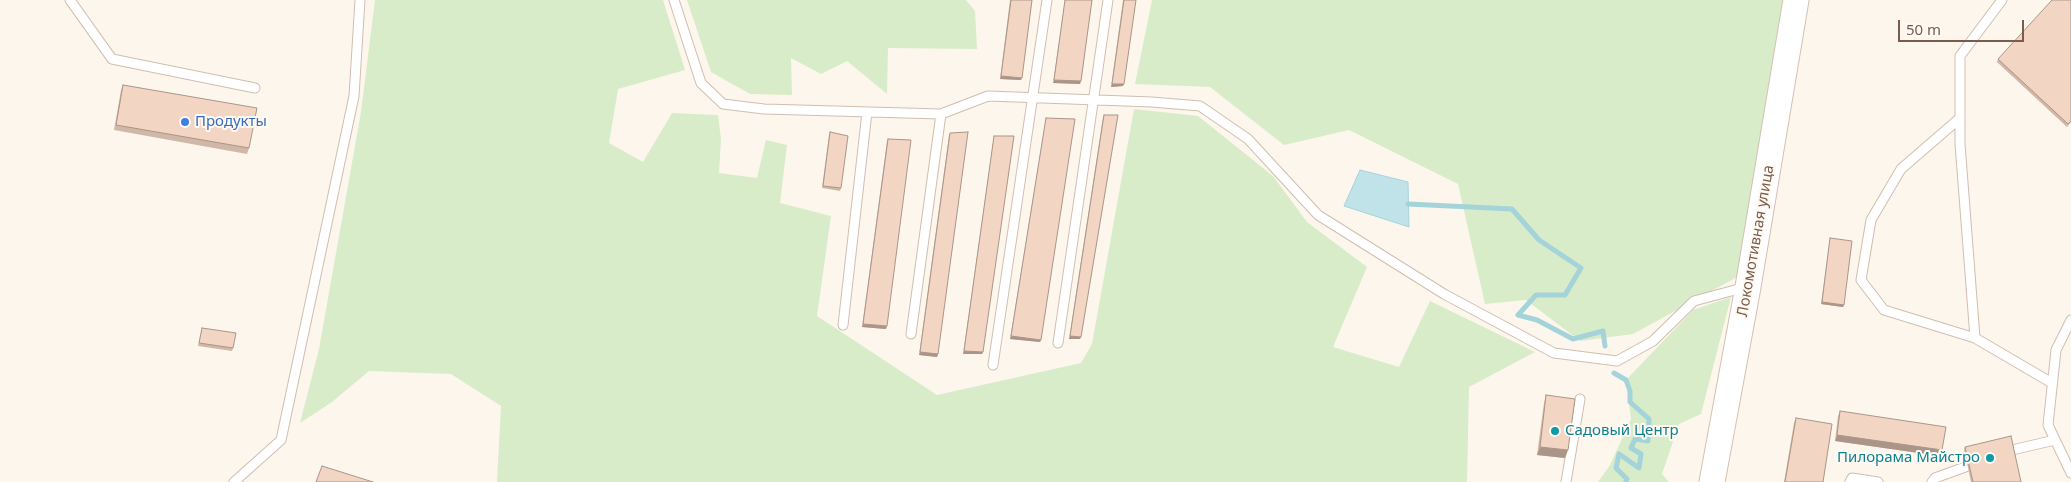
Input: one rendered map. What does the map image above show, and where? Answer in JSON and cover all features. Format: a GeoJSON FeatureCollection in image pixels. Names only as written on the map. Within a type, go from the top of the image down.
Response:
{"type":"FeatureCollection","features":[{"type":"Feature","properties":{"kind":"street","name":"Локомотивная улица"},"geometry":{"type":"LineString","coordinates":[[1712,482],[1748,287],[1796,0]]}},
{"type":"Feature","properties":{"kind":"lane"},"geometry":{"type":"LineString","coordinates":[[70,0],[112,59],[255,88]]}},
{"type":"Feature","properties":{"kind":"lane"},"geometry":{"type":"LineString","coordinates":[[234,482],[281,440],[354,96],[360,0]]}},
{"type":"Feature","properties":{"kind":"lane"},"geometry":{"type":"LineString","coordinates":[[674,0],[701,83],[723,104],[764,109],[941,114],[988,96],[1200,106],[1248,139],[1318,215],[1444,294],[1554,353],[1617,361],[1653,341],[1694,301],[1748,287]]}},
{"type":"Feature","properties":{"kind":"lane"},"geometry":{"type":"LineString","coordinates":[[993,365],[1047,0]]}},
{"type":"Feature","properties":{"kind":"lane"},"geometry":{"type":"LineString","coordinates":[[1058,342],[1108,0]]}},
{"type":"Feature","properties":{"kind":"lane"},"geometry":{"type":"LineString","coordinates":[[1792,27],[1807,0]]}},
{"type":"Feature","properties":{"kind":"lane"},"geometry":{"type":"LineString","coordinates":[[1975,338],[1960,144],[1960,56],[2002,0]]}},
{"type":"Feature","properties":{"kind":"lane"},"geometry":{"type":"LineString","coordinates":[[843,325],[867,112]]}},
{"type":"Feature","properties":{"kind":"lane"},"geometry":{"type":"LineString","coordinates":[[911,334],[941,114]]}},
{"type":"Feature","properties":{"kind":"lane"},"geometry":{"type":"LineString","coordinates":[[1960,118],[1900,169],[1871,220],[1862,280],[1884,310],[1975,338],[2052,382]]}},
{"type":"Feature","properties":{"kind":"lane"},"geometry":{"type":"LineString","coordinates":[[2071,320],[2056,350],[2048,425],[2071,473]]}},
{"type":"Feature","properties":{"kind":"lane"},"geometry":{"type":"LineString","coordinates":[[1566,482],[1580,399]]}},
{"type":"Feature","properties":{"kind":"lane"},"geometry":{"type":"LineString","coordinates":[[2012,450],[2055,440]]}},
{"type":"Feature","properties":{"kind":"lane"},"geometry":{"type":"LineString","coordinates":[[1932,482],[1935,478],[1968,466]]}},
{"type":"Feature","properties":{"kind":"lane"},"geometry":{"type":"LineString","coordinates":[[1850,482],[1852,478],[1878,482]]}},
{"type":"Feature","properties":{"kind":"green space"},"geometry":{"type":"Polygon","coordinates":[[[375,0],[663,0],[685,70],[618,89],[609,143],[643,162],[672,113],[718,115],[721,139],[719,173],[757,178],[766,140],[787,145],[780,203],[831,216],[817,316],[937,395],[1081,363],[1092,344],[1134,109],[1198,116],[1273,176],[1307,222],[1367,267],[1333,347],[1399,367],[1430,301],[1535,352],[1469,387],[1467,482],[497,482],[501,406],[451,374],[369,371],[332,402],[300,423],[319,349],[361,112],[375,0]]]}},
{"type":"Feature","properties":{"kind":"green space"},"geometry":{"type":"Polygon","coordinates":[[[687,0],[966,0],[975,11],[977,49],[888,48],[887,94],[847,61],[821,74],[791,58],[792,95],[750,94],[711,72],[687,0]]]}},
{"type":"Feature","properties":{"kind":"green space"},"geometry":{"type":"Polygon","coordinates":[[[1152,0],[1796,0],[1739,276],[1633,334],[1580,341],[1526,300],[1485,304],[1458,184],[1349,130],[1284,145],[1210,87],[1135,84],[1152,0]]]}},
{"type":"Feature","properties":{"kind":"green space"},"geometry":{"type":"Polygon","coordinates":[[[1731,297],[1701,414],[1679,424],[1662,474],[1669,482],[1598,482],[1610,465],[1631,419],[1626,380],[1693,310],[1731,297]]]}},
{"type":"Feature","properties":{"kind":"water"},"geometry":{"type":"Polygon","coordinates":[[[1360,170],[1408,182],[1409,227],[1344,206],[1360,170]]]}},
{"type":"Feature","properties":{"kind":"building"},"geometry":{"type":"Polygon","coordinates":[[[1011,0],[1032,0],[1022,78],[1001,76],[1011,0]]]}},
{"type":"Feature","properties":{"kind":"building"},"geometry":{"type":"Polygon","coordinates":[[[1065,0],[1092,0],[1081,81],[1054,80],[1065,0]]]}},
{"type":"Feature","properties":{"kind":"building"},"geometry":{"type":"Polygon","coordinates":[[[1124,0],[1136,0],[1124,84],[1112,84],[1124,0]]]}},
{"type":"Feature","properties":{"kind":"building"},"geometry":{"type":"Polygon","coordinates":[[[2052,0],[2071,0],[2071,121],[2068,124],[1998,59],[2052,0]]]}},
{"type":"Feature","properties":{"kind":"building"},"geometry":{"type":"Polygon","coordinates":[[[123,85],[257,108],[249,148],[116,125],[123,85]]]}},
{"type":"Feature","properties":{"kind":"building"},"geometry":{"type":"Polygon","coordinates":[[[1104,115],[1118,115],[1081,337],[1070,336],[1104,115]]]}},
{"type":"Feature","properties":{"kind":"building"},"geometry":{"type":"Polygon","coordinates":[[[1046,118],[1075,119],[1041,340],[1011,336],[1046,118]]]}},
{"type":"Feature","properties":{"kind":"building"},"geometry":{"type":"Polygon","coordinates":[[[830,132],[848,136],[841,188],[823,186],[830,132]]]}},
{"type":"Feature","properties":{"kind":"building"},"geometry":{"type":"Polygon","coordinates":[[[968,132],[938,354],[920,352],[950,133],[968,132]]]}},
{"type":"Feature","properties":{"kind":"building"},"geometry":{"type":"Polygon","coordinates":[[[994,136],[1014,136],[983,352],[964,351],[994,136]]]}},
{"type":"Feature","properties":{"kind":"building"},"geometry":{"type":"Polygon","coordinates":[[[888,139],[911,140],[887,326],[863,324],[888,139]]]}},
{"type":"Feature","properties":{"kind":"building"},"geometry":{"type":"Polygon","coordinates":[[[1830,238],[1852,241],[1844,305],[1822,302],[1830,238]]]}},
{"type":"Feature","properties":{"kind":"building"},"geometry":{"type":"Polygon","coordinates":[[[202,328],[236,333],[233,348],[199,343],[202,328]]]}},
{"type":"Feature","properties":{"kind":"building","name":"Садовый Центр"},"geometry":{"type":"Polygon","coordinates":[[[1546,395],[1575,399],[1568,450],[1540,447],[1546,395]]]}},
{"type":"Feature","properties":{"kind":"building"},"geometry":{"type":"Polygon","coordinates":[[[1840,411],[1946,427],[1942,450],[1837,435],[1840,411]]]}},
{"type":"Feature","properties":{"kind":"building"},"geometry":{"type":"Polygon","coordinates":[[[1796,418],[1832,424],[1823,482],[1785,482],[1796,418]]]}},
{"type":"Feature","properties":{"kind":"building","name":"Пилорама Майстро"},"geometry":{"type":"Polygon","coordinates":[[[2011,436],[2021,482],[1973,482],[1965,447],[2011,436]]]}},
{"type":"Feature","properties":{"kind":"building"},"geometry":{"type":"Polygon","coordinates":[[[322,466],[373,482],[316,482],[322,466]]]}},
{"type":"Feature","properties":{"kind":"waterway"},"geometry":{"type":"LineString","coordinates":[[1408,204],[1512,209],[1539,240],[1581,268],[1565,295],[1536,295],[1518,315],[1537,320],[1573,339],[1603,331],[1605,346]]}},
{"type":"Feature","properties":{"kind":"waterway"},"geometry":{"type":"LineString","coordinates":[[1614,373],[1626,380],[1630,391],[1630,402],[1649,419],[1648,441],[1635,439],[1631,448],[1641,454],[1639,468],[1619,454],[1616,468],[1627,479],[1626,482]]}},
{"type":"Feature","properties":{"kind":"place","name":"Продукты"},"geometry":{"type":"Point","coordinates":[185,122]}},
{"type":"Feature","properties":{"kind":"place","name":"Садовый Центр"},"geometry":{"type":"Point","coordinates":[1555,431]}},
{"type":"Feature","properties":{"kind":"place","name":"Пилорама Майстро"},"geometry":{"type":"Point","coordinates":[1990,458]}}]}
